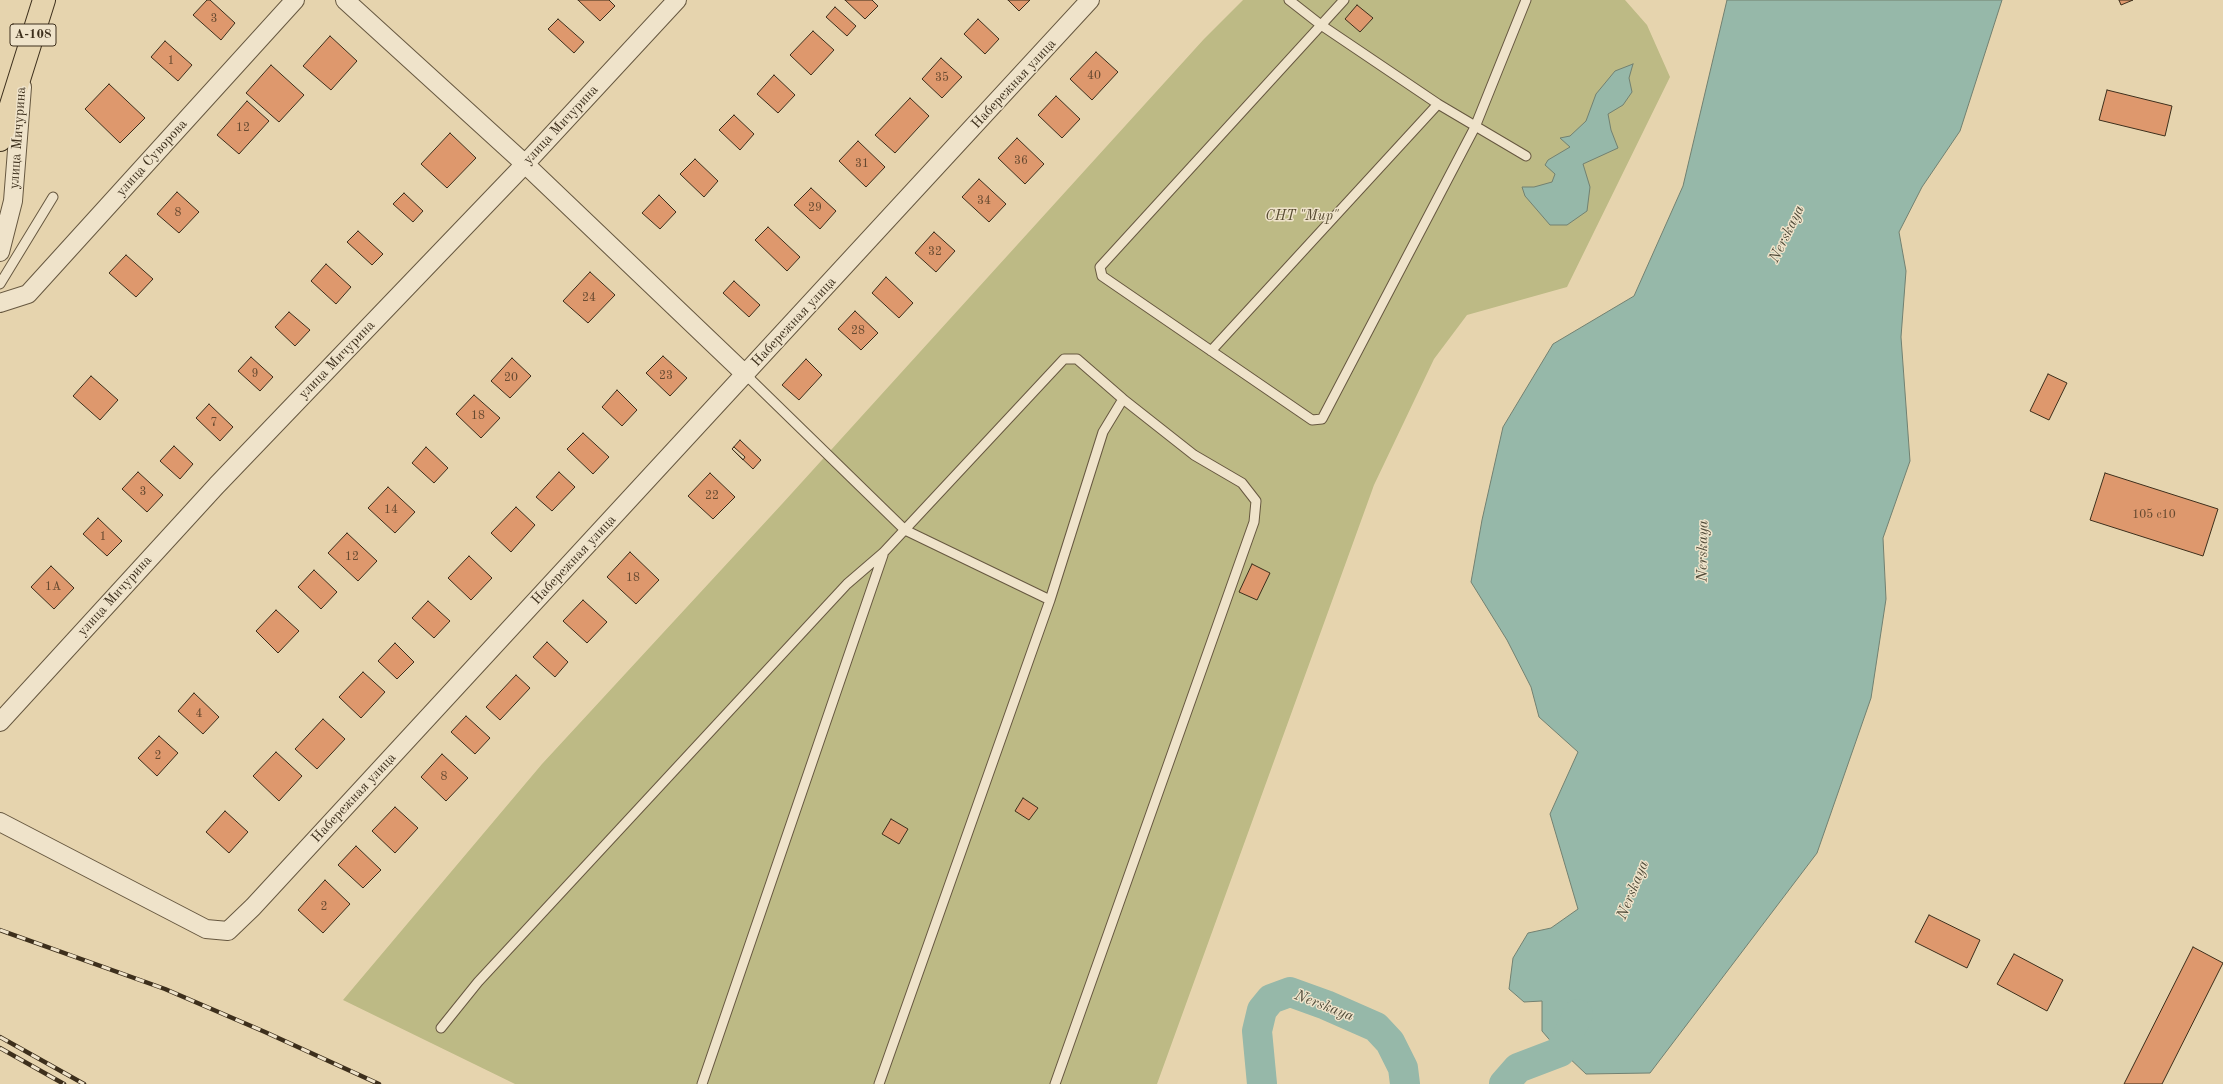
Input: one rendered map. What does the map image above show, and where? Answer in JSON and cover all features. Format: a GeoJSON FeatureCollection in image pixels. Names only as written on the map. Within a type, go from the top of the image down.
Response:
{"type":"FeatureCollection","features":[{"type":"Feature","properties":{"kind":"highway","name":"А-108"},"geometry":{"type":"LineString","coordinates":[[0,140],[44,0]]}},
{"type":"Feature","properties":{"kind":"street","name":"улица Суворова"},"geometry":{"type":"LineString","coordinates":[[0,303],[28,294],[295,0]]}},
{"type":"Feature","properties":{"kind":"street"},"geometry":{"type":"LineString","coordinates":[[345,0],[525,164],[746,375]]}},
{"type":"Feature","properties":{"kind":"street","name":"улица Мичурина"},"geometry":{"type":"LineString","coordinates":[[0,722],[217,485],[525,164],[677,0]]}},
{"type":"Feature","properties":{"kind":"street","name":"Набережная улица"},"geometry":{"type":"LineString","coordinates":[[0,822],[206,929],[228,931],[253,906],[746,375],[1090,0]]}},
{"type":"Feature","properties":{"kind":"street","name":"улица Мичурина"},"geometry":{"type":"LineString","coordinates":[[0,252],[13,201],[23,70]]}},
{"type":"Feature","properties":{"kind":"lane"},"geometry":{"type":"LineString","coordinates":[[1288,0],[1321,25],[1438,104],[1526,156]]}},
{"type":"Feature","properties":{"kind":"lane"},"geometry":{"type":"LineString","coordinates":[[1344,0],[1100,267],[1102,276],[1312,420],[1322,419],[1476,127],[1526,0]]}},
{"type":"Feature","properties":{"kind":"lane"},"geometry":{"type":"LineString","coordinates":[[1212,351],[1438,104]]}},
{"type":"Feature","properties":{"kind":"lane"},"geometry":{"type":"LineString","coordinates":[[0,284],[53,197]]}},
{"type":"Feature","properties":{"kind":"lane"},"geometry":{"type":"LineString","coordinates":[[441,1028],[478,982],[847,584],[883,553],[1064,359],[1077,359],[1123,399],[1194,455],[1242,483],[1256,501],[1254,522],[1055,1084]]}},
{"type":"Feature","properties":{"kind":"lane"},"geometry":{"type":"LineString","coordinates":[[746,375],[905,530],[1050,600]]}},
{"type":"Feature","properties":{"kind":"lane"},"geometry":{"type":"LineString","coordinates":[[879,1084],[1050,600],[1103,432],[1123,399]]}},
{"type":"Feature","properties":{"kind":"lane"},"geometry":{"type":"LineString","coordinates":[[702,1084],[883,553]]}},
{"type":"Feature","properties":{"kind":"green space","name":"СНТ \"Мир\""},"geometry":{"type":"Polygon","coordinates":[[[1243,0],[1625,0],[1647,25],[1670,77],[1567,287],[1467,315],[1434,359],[1374,485],[1157,1084],[515,1084],[343,1000],[542,764],[782,504],[1204,39],[1243,0]]]}},
{"type":"Feature","properties":{"kind":"water"},"geometry":{"type":"Polygon","coordinates":[[[1727,0],[2002,0],[1960,131],[1922,187],[1899,232],[1906,271],[1901,337],[1910,461],[1883,538],[1886,599],[1871,698],[1817,853],[1650,1073],[1586,1074],[1565,1054],[1560,1052],[1542,1031],[1542,1001],[1524,1002],[1509,989],[1513,958],[1528,933],[1551,928],[1578,909],[1550,814],[1578,752],[1539,717],[1531,687],[1507,640],[1471,582],[1482,520],[1503,427],[1553,344],[1634,296],[1683,186],[1727,0]]]}},
{"type":"Feature","properties":{"kind":"water"},"geometry":{"type":"Polygon","coordinates":[[[1633,64],[1629,78],[1632,92],[1623,105],[1608,114],[1611,130],[1618,148],[1583,164],[1590,187],[1587,211],[1567,225],[1550,225],[1525,196],[1522,187],[1534,187],[1552,182],[1555,174],[1545,165],[1548,160],[1570,147],[1560,138],[1570,136],[1586,121],[1596,94],[1615,71],[1633,64]]]}},
{"type":"Feature","properties":{"kind":"building"},"geometry":{"type":"Polygon","coordinates":[[[207,0],[210,0],[235,23],[221,40],[193,15],[207,0]]]}},
{"type":"Feature","properties":{"kind":"building"},"geometry":{"type":"Polygon","coordinates":[[[578,0],[609,0],[615,6],[600,21],[578,0]]]}},
{"type":"Feature","properties":{"kind":"building"},"geometry":{"type":"Polygon","coordinates":[[[845,0],[872,0],[878,6],[865,19],[845,0]]]}},
{"type":"Feature","properties":{"kind":"building"},"geometry":{"type":"Polygon","coordinates":[[[1008,0],[1030,0],[1019,11],[1008,0]]]}},
{"type":"Feature","properties":{"kind":"building"},"geometry":{"type":"Polygon","coordinates":[[[2119,0],[2133,0],[2121,5],[2119,0]]]}},
{"type":"Feature","properties":{"kind":"building"},"geometry":{"type":"Polygon","coordinates":[[[1357,5],[1373,18],[1360,32],[1345,19],[1357,5]]]}},
{"type":"Feature","properties":{"kind":"building"},"geometry":{"type":"Polygon","coordinates":[[[835,7],[856,26],[847,36],[826,17],[835,7]]]}},
{"type":"Feature","properties":{"kind":"building"},"geometry":{"type":"Polygon","coordinates":[[[558,19],[584,42],[574,53],[548,29],[558,19]]]}},
{"type":"Feature","properties":{"kind":"building"},"geometry":{"type":"Polygon","coordinates":[[[978,19],[999,39],[985,54],[964,34],[978,19]]]}},
{"type":"Feature","properties":{"kind":"building"},"geometry":{"type":"Polygon","coordinates":[[[813,31],[834,50],[811,75],[790,55],[813,31]]]}},
{"type":"Feature","properties":{"kind":"building"},"geometry":{"type":"Polygon","coordinates":[[[330,36],[357,61],[331,90],[303,66],[330,36]]]}},
{"type":"Feature","properties":{"kind":"building"},"geometry":{"type":"Polygon","coordinates":[[[165,41],[192,65],[178,81],[151,57],[165,41]]]}},
{"type":"Feature","properties":{"kind":"building"},"geometry":{"type":"Polygon","coordinates":[[[1096,52],[1118,72],[1092,100],[1070,79],[1096,52]]]}},
{"type":"Feature","properties":{"kind":"building"},"geometry":{"type":"Polygon","coordinates":[[[941,58],[962,77],[942,98],[922,79],[941,58]]]}},
{"type":"Feature","properties":{"kind":"building"},"geometry":{"type":"Polygon","coordinates":[[[271,65],[304,95],[279,122],[246,93],[271,65]]]}},
{"type":"Feature","properties":{"kind":"building"},"geometry":{"type":"Polygon","coordinates":[[[774,75],[795,95],[778,113],[757,94],[774,75]]]}},
{"type":"Feature","properties":{"kind":"building"},"geometry":{"type":"Polygon","coordinates":[[[109,84],[145,118],[120,143],[85,109],[109,84]]]}},
{"type":"Feature","properties":{"kind":"building"},"geometry":{"type":"Polygon","coordinates":[[[2107,90],[2172,106],[2165,136],[2099,120],[2107,90]]]}},
{"type":"Feature","properties":{"kind":"building"},"geometry":{"type":"Polygon","coordinates":[[[1056,96],[1080,119],[1062,138],[1038,115],[1056,96]]]}},
{"type":"Feature","properties":{"kind":"building"},"geometry":{"type":"Polygon","coordinates":[[[910,98],[929,116],[895,153],[875,135],[910,98]]]}},
{"type":"Feature","properties":{"kind":"building"},"geometry":{"type":"Polygon","coordinates":[[[247,101],[269,121],[239,154],[217,135],[247,101]]]}},
{"type":"Feature","properties":{"kind":"building"},"geometry":{"type":"Polygon","coordinates":[[[734,115],[754,134],[740,150],[719,130],[734,115]]]}},
{"type":"Feature","properties":{"kind":"building"},"geometry":{"type":"Polygon","coordinates":[[[450,133],[476,158],[447,188],[421,164],[450,133]]]}},
{"type":"Feature","properties":{"kind":"building"},"geometry":{"type":"Polygon","coordinates":[[[1017,138],[1044,164],[1025,184],[998,158],[1017,138]]]}},
{"type":"Feature","properties":{"kind":"building"},"geometry":{"type":"Polygon","coordinates":[[[858,141],[885,167],[866,187],[839,161],[858,141]]]}},
{"type":"Feature","properties":{"kind":"building"},"geometry":{"type":"Polygon","coordinates":[[[695,159],[718,181],[704,197],[680,174],[695,159]]]}},
{"type":"Feature","properties":{"kind":"building"},"geometry":{"type":"Polygon","coordinates":[[[979,179],[1006,204],[989,222],[962,197],[979,179]]]}},
{"type":"Feature","properties":{"kind":"building"},"geometry":{"type":"Polygon","coordinates":[[[811,188],[836,211],[820,229],[794,205],[811,188]]]}},
{"type":"Feature","properties":{"kind":"building"},"geometry":{"type":"Polygon","coordinates":[[[177,192],[199,212],[179,233],[157,214],[177,192]]]}},
{"type":"Feature","properties":{"kind":"building"},"geometry":{"type":"Polygon","coordinates":[[[404,193],[423,211],[413,222],[393,204],[404,193]]]}},
{"type":"Feature","properties":{"kind":"building"},"geometry":{"type":"Polygon","coordinates":[[[659,195],[676,212],[660,229],[642,213],[659,195]]]}},
{"type":"Feature","properties":{"kind":"building"},"geometry":{"type":"Polygon","coordinates":[[[768,227],[800,257],[787,271],[755,240],[768,227]]]}},
{"type":"Feature","properties":{"kind":"building"},"geometry":{"type":"Polygon","coordinates":[[[358,231],[383,254],[372,265],[347,242],[358,231]]]}},
{"type":"Feature","properties":{"kind":"building"},"geometry":{"type":"Polygon","coordinates":[[[934,232],[955,251],[936,272],[915,253],[934,232]]]}},
{"type":"Feature","properties":{"kind":"building"},"geometry":{"type":"Polygon","coordinates":[[[126,255],[153,279],[136,297],[109,273],[126,255]]]}},
{"type":"Feature","properties":{"kind":"building"},"geometry":{"type":"Polygon","coordinates":[[[326,264],[351,287],[336,304],[311,281],[326,264]]]}},
{"type":"Feature","properties":{"kind":"building"},"geometry":{"type":"Polygon","coordinates":[[[590,272],[615,295],[588,323],[563,301],[590,272]]]}},
{"type":"Feature","properties":{"kind":"building"},"geometry":{"type":"Polygon","coordinates":[[[886,277],[913,303],[899,318],[872,293],[886,277]]]}},
{"type":"Feature","properties":{"kind":"building"},"geometry":{"type":"Polygon","coordinates":[[[734,281],[760,305],[749,317],[723,293],[734,281]]]}},
{"type":"Feature","properties":{"kind":"building"},"geometry":{"type":"Polygon","coordinates":[[[855,311],[878,333],[861,350],[838,329],[855,311]]]}},
{"type":"Feature","properties":{"kind":"building"},"geometry":{"type":"Polygon","coordinates":[[[289,312],[310,330],[295,346],[275,327],[289,312]]]}},
{"type":"Feature","properties":{"kind":"building"},"geometry":{"type":"Polygon","coordinates":[[[663,356],[687,378],[670,396],[646,373],[663,356]]]}},
{"type":"Feature","properties":{"kind":"building"},"geometry":{"type":"Polygon","coordinates":[[[251,357],[273,377],[260,391],[238,371],[251,357]]]}},
{"type":"Feature","properties":{"kind":"building"},"geometry":{"type":"Polygon","coordinates":[[[512,358],[531,376],[510,398],[491,381],[512,358]]]}},
{"type":"Feature","properties":{"kind":"building"},"geometry":{"type":"Polygon","coordinates":[[[806,359],[822,375],[799,400],[782,385],[806,359]]]}},
{"type":"Feature","properties":{"kind":"building"},"geometry":{"type":"Polygon","coordinates":[[[2048,374],[2067,383],[2049,420],[2030,411],[2048,374]]]}},
{"type":"Feature","properties":{"kind":"building"},"geometry":{"type":"Polygon","coordinates":[[[91,376],[118,400],[100,420],[73,396],[91,376]]]}},
{"type":"Feature","properties":{"kind":"building"},"geometry":{"type":"Polygon","coordinates":[[[617,390],[637,410],[622,426],[602,407],[617,390]]]}},
{"type":"Feature","properties":{"kind":"building"},"geometry":{"type":"Polygon","coordinates":[[[474,395],[500,418],[481,438],[456,414],[474,395]]]}},
{"type":"Feature","properties":{"kind":"building"},"geometry":{"type":"Polygon","coordinates":[[[209,404],[233,427],[220,441],[196,418],[209,404]]]}},
{"type":"Feature","properties":{"kind":"building"},"geometry":{"type":"Polygon","coordinates":[[[583,433],[609,457],[593,474],[567,449],[583,433]]]}},
{"type":"Feature","properties":{"kind":"building"},"geometry":{"type":"Polygon","coordinates":[[[740,440],[761,460],[753,469],[732,449],[740,440]]]}},
{"type":"Feature","properties":{"kind":"building"},"geometry":{"type":"Polygon","coordinates":[[[174,446],[193,464],[180,479],[160,461],[174,446]]]}},
{"type":"Feature","properties":{"kind":"building"},"geometry":{"type":"Polygon","coordinates":[[[426,447],[448,468],[434,483],[412,463],[426,447]]]}},
{"type":"Feature","properties":{"kind":"building"},"geometry":{"type":"Polygon","coordinates":[[[734,447],[745,457],[743,460],[732,449],[734,447]]]}},
{"type":"Feature","properties":{"kind":"building"},"geometry":{"type":"Polygon","coordinates":[[[138,472],[163,495],[147,512],[122,489],[138,472]]]}},
{"type":"Feature","properties":{"kind":"building"},"geometry":{"type":"Polygon","coordinates":[[[559,472],[575,487],[552,511],[536,497],[559,472]]]}},
{"type":"Feature","properties":{"kind":"building"},"geometry":{"type":"Polygon","coordinates":[[[710,473],[735,497],[713,519],[688,496],[710,473]]]}},
{"type":"Feature","properties":{"kind":"building"},"geometry":{"type":"Polygon","coordinates":[[[2105,473],[2218,509],[2203,556],[2090,520],[2105,473]]]}},
{"type":"Feature","properties":{"kind":"building"},"geometry":{"type":"Polygon","coordinates":[[[388,487],[415,512],[395,533],[368,508],[388,487]]]}},
{"type":"Feature","properties":{"kind":"building"},"geometry":{"type":"Polygon","coordinates":[[[516,507],[535,525],[511,552],[491,533],[516,507]]]}},
{"type":"Feature","properties":{"kind":"building"},"geometry":{"type":"Polygon","coordinates":[[[98,518],[122,541],[107,556],[83,534],[98,518]]]}},
{"type":"Feature","properties":{"kind":"building"},"geometry":{"type":"Polygon","coordinates":[[[347,533],[377,561],[358,581],[328,553],[347,533]]]}},
{"type":"Feature","properties":{"kind":"building"},"geometry":{"type":"Polygon","coordinates":[[[630,552],[659,580],[636,604],[607,577],[630,552]]]}},
{"type":"Feature","properties":{"kind":"building"},"geometry":{"type":"Polygon","coordinates":[[[469,556],[492,578],[471,600],[448,578],[469,556]]]}},
{"type":"Feature","properties":{"kind":"building"},"geometry":{"type":"Polygon","coordinates":[[[1252,564],[1270,573],[1257,600],[1239,592],[1252,564]]]}},
{"type":"Feature","properties":{"kind":"building"},"geometry":{"type":"Polygon","coordinates":[[[51,566],[74,588],[54,609],[31,587],[51,566]]]}},
{"type":"Feature","properties":{"kind":"building"},"geometry":{"type":"Polygon","coordinates":[[[314,570],[337,592],[321,609],[298,587],[314,570]]]}},
{"type":"Feature","properties":{"kind":"building"},"geometry":{"type":"Polygon","coordinates":[[[583,600],[607,622],[587,643],[563,621],[583,600]]]}},
{"type":"Feature","properties":{"kind":"building"},"geometry":{"type":"Polygon","coordinates":[[[428,601],[450,621],[434,638],[412,618],[428,601]]]}},
{"type":"Feature","properties":{"kind":"building"},"geometry":{"type":"Polygon","coordinates":[[[276,610],[299,631],[278,653],[256,631],[276,610]]]}},
{"type":"Feature","properties":{"kind":"building"},"geometry":{"type":"Polygon","coordinates":[[[547,642],[568,662],[555,677],[533,657],[547,642]]]}},
{"type":"Feature","properties":{"kind":"building"},"geometry":{"type":"Polygon","coordinates":[[[395,643],[414,662],[397,679],[378,661],[395,643]]]}},
{"type":"Feature","properties":{"kind":"building"},"geometry":{"type":"Polygon","coordinates":[[[363,672],[385,692],[361,718],[339,697],[363,672]]]}},
{"type":"Feature","properties":{"kind":"building"},"geometry":{"type":"Polygon","coordinates":[[[516,675],[530,688],[500,720],[486,707],[516,675]]]}},
{"type":"Feature","properties":{"kind":"building"},"geometry":{"type":"Polygon","coordinates":[[[194,693],[219,717],[203,734],[178,711],[194,693]]]}},
{"type":"Feature","properties":{"kind":"building"},"geometry":{"type":"Polygon","coordinates":[[[466,716],[490,738],[475,754],[451,732],[466,716]]]}},
{"type":"Feature","properties":{"kind":"building"},"geometry":{"type":"Polygon","coordinates":[[[323,719],[345,739],[317,769],[295,749],[323,719]]]}},
{"type":"Feature","properties":{"kind":"building"},"geometry":{"type":"Polygon","coordinates":[[[159,736],[178,753],[157,776],[138,758],[159,736]]]}},
{"type":"Feature","properties":{"kind":"building"},"geometry":{"type":"Polygon","coordinates":[[[276,752],[302,776],[279,801],[253,776],[276,752]]]}},
{"type":"Feature","properties":{"kind":"building"},"geometry":{"type":"Polygon","coordinates":[[[442,754],[468,778],[446,801],[421,777],[442,754]]]}},
{"type":"Feature","properties":{"kind":"building"},"geometry":{"type":"Polygon","coordinates":[[[1023,798],[1038,808],[1029,820],[1015,811],[1023,798]]]}},
{"type":"Feature","properties":{"kind":"building"},"geometry":{"type":"Polygon","coordinates":[[[395,807],[418,828],[395,853],[372,831],[395,807]]]}},
{"type":"Feature","properties":{"kind":"building"},"geometry":{"type":"Polygon","coordinates":[[[225,811],[248,832],[229,853],[206,832],[225,811]]]}},
{"type":"Feature","properties":{"kind":"building"},"geometry":{"type":"Polygon","coordinates":[[[891,819],[908,829],[899,844],[882,834],[891,819]]]}},
{"type":"Feature","properties":{"kind":"building"},"geometry":{"type":"Polygon","coordinates":[[[356,846],[381,870],[363,888],[338,865],[356,846]]]}},
{"type":"Feature","properties":{"kind":"building"},"geometry":{"type":"Polygon","coordinates":[[[325,880],[350,904],[323,933],[298,910],[325,880]]]}},
{"type":"Feature","properties":{"kind":"building"},"geometry":{"type":"Polygon","coordinates":[[[1929,915],[1980,940],[1967,968],[1915,942],[1929,915]]]}},
{"type":"Feature","properties":{"kind":"building"},"geometry":{"type":"Polygon","coordinates":[[[2193,947],[2223,963],[2162,1084],[2124,1084],[2193,947]]]}},
{"type":"Feature","properties":{"kind":"building"},"geometry":{"type":"Polygon","coordinates":[[[2014,954],[2063,980],[2047,1011],[1997,984],[2014,954]]]}},
{"type":"Feature","properties":{"kind":"waterway","name":"Nerskaya"},"geometry":{"type":"LineString","coordinates":[[1262,1084],[1257,1031],[1262,1010],[1271,999],[1290,992],[1326,1005],[1376,1027],[1390,1042],[1403,1068],[1405,1084]]}},
{"type":"Feature","properties":{"kind":"waterway","name":"Nerskaya"},"geometry":{"type":"LineString","coordinates":[[1504,1084],[1518,1068],[1560,1052],[1578,1014]]}},
{"type":"Feature","properties":{"kind":"railway"},"geometry":{"type":"LineString","coordinates":[[0,930],[165,989],[265,1032],[379,1084]]}},
{"type":"Feature","properties":{"kind":"railway"},"geometry":{"type":"LineString","coordinates":[[0,1037],[84,1084]]}},
{"type":"Feature","properties":{"kind":"railway"},"geometry":{"type":"LineString","coordinates":[[0,1048],[64,1084]]}}]}
